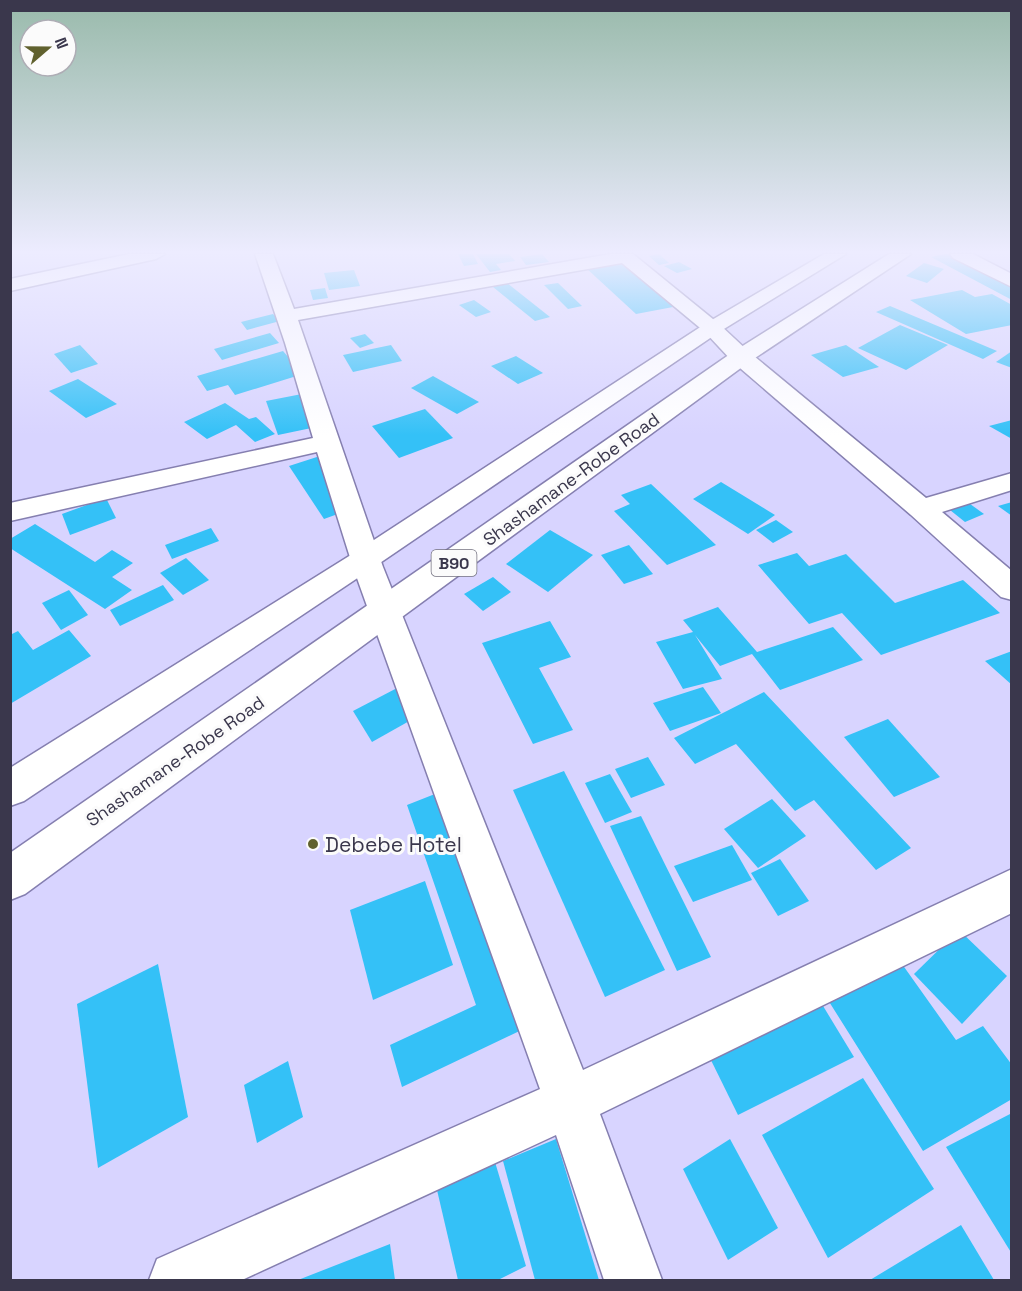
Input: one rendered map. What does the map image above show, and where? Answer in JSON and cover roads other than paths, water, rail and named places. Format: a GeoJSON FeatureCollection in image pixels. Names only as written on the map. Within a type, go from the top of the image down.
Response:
{"type":"FeatureCollection","features":[{"type":"Feature","properties":{"kind":"street"},"geometry":{"type":"LineString","coordinates":[[299,314],[289,316],[326,443],[364,560],[386,612],[570,1102],[633,1281]]}},
{"type":"Feature","properties":{"kind":"street"},"geometry":{"type":"LineString","coordinates":[[695,314],[741,357],[921,509],[1011,589]]}},
{"type":"Feature","properties":{"kind":"street"},"geometry":{"type":"LineString","coordinates":[[10,789],[364,560],[735,314]]}},
{"type":"Feature","properties":{"kind":"street","name":"Shashamane-Robe Road"},"geometry":{"type":"LineString","coordinates":[[10,879],[741,357],[808,314]]}},
{"type":"Feature","properties":{"kind":"street"},"geometry":{"type":"LineString","coordinates":[[10,512],[326,443]]}},
{"type":"Feature","properties":{"kind":"street"},"geometry":{"type":"LineString","coordinates":[[921,509],[1011,481]]}},
{"type":"Feature","properties":{"kind":"street"},"geometry":{"type":"LineString","coordinates":[[178,1281],[570,1102],[1011,890]]}},
{"type":"Feature","properties":{"kind":"place","name":"Debebe Hotel"},"geometry":{"type":"Point","coordinates":[313,844]}}]}
